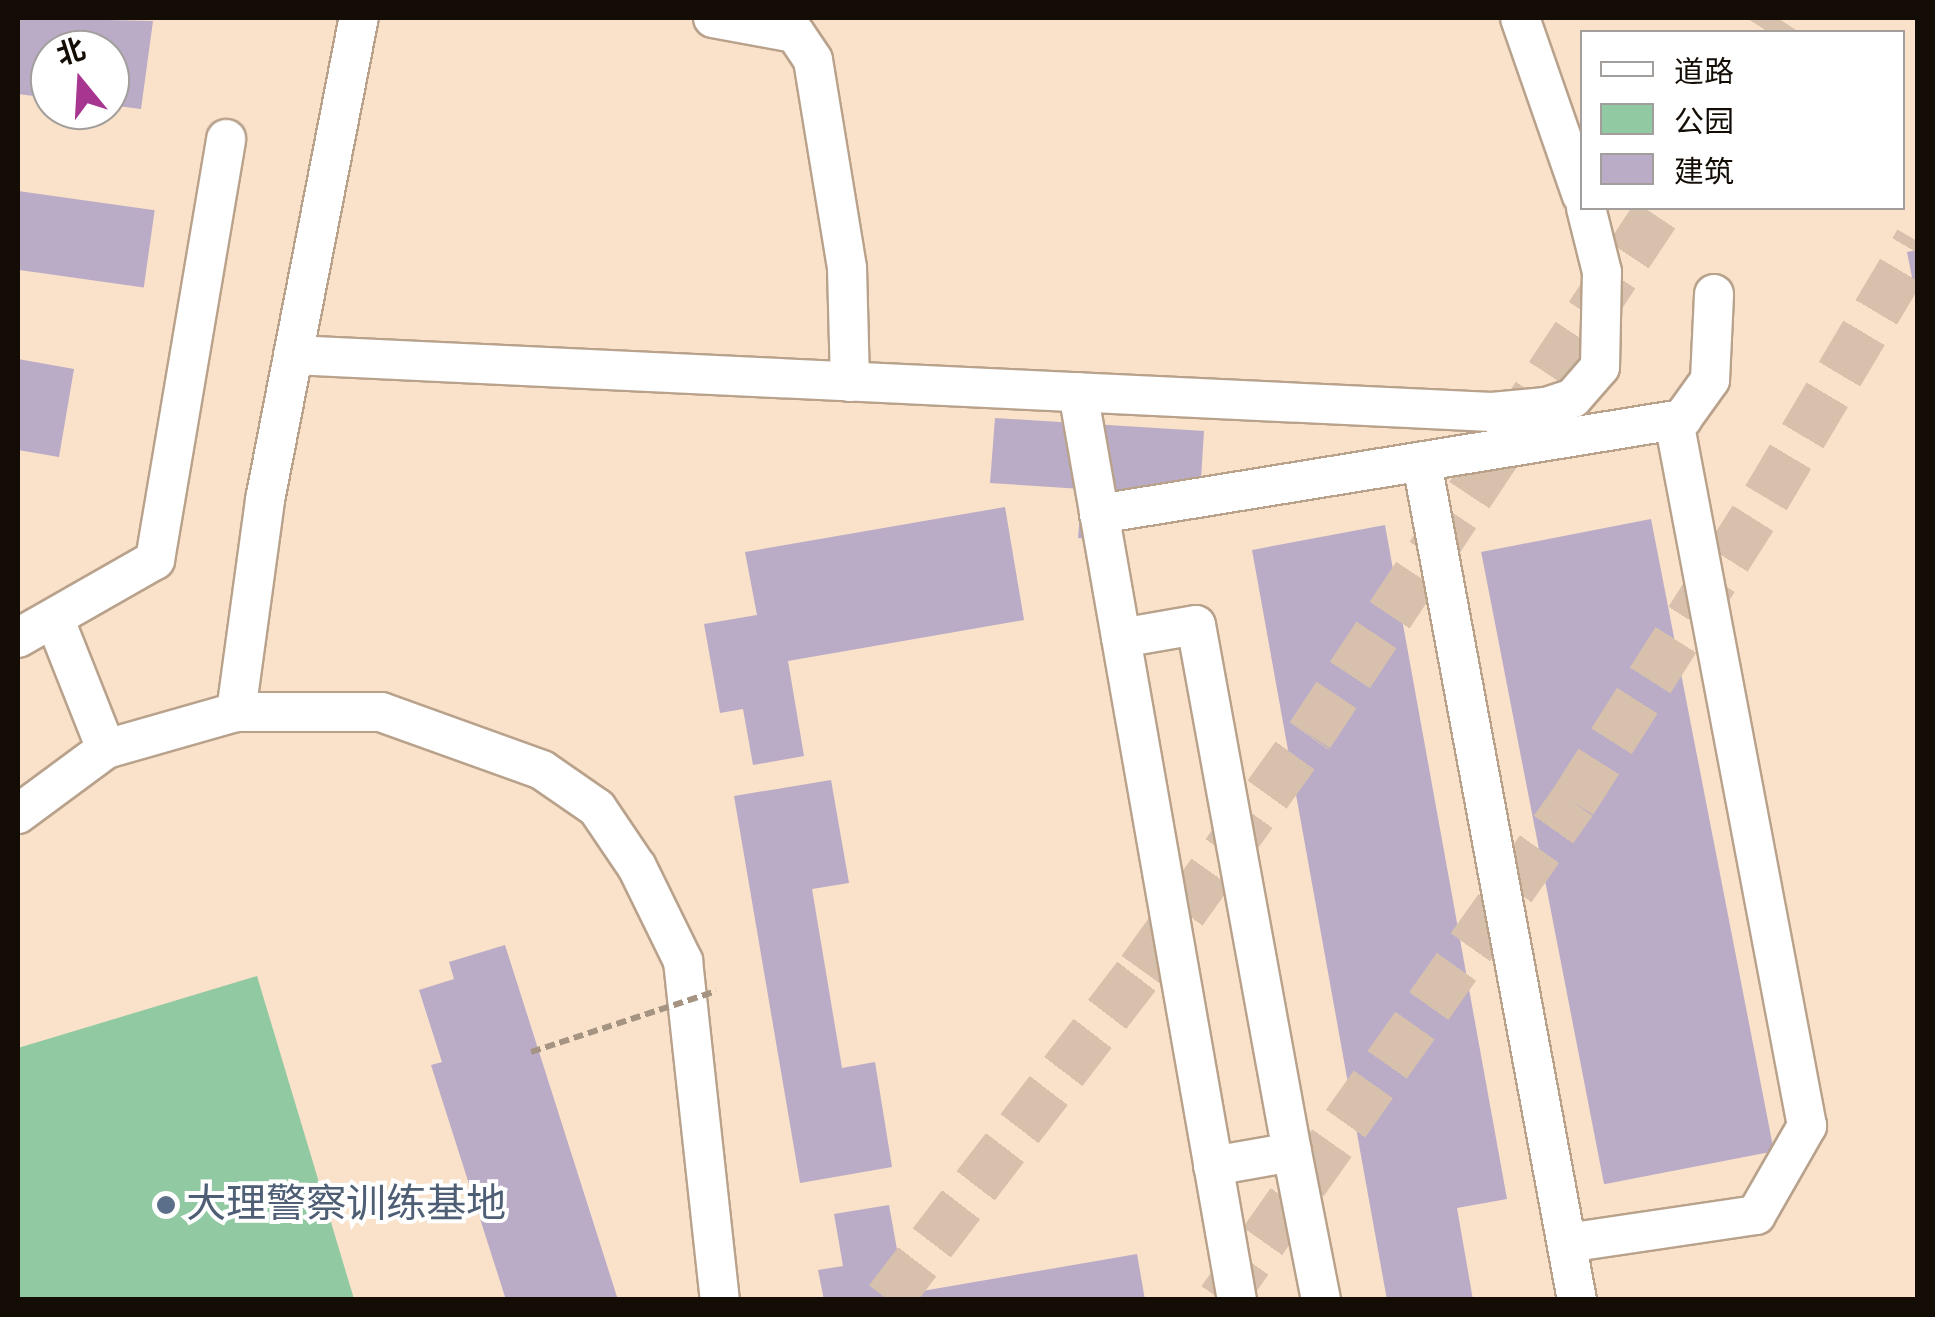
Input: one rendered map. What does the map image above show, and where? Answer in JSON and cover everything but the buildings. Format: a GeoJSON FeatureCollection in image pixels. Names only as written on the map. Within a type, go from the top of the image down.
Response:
{"type":"FeatureCollection","features":[{"type":"Feature","properties":{"kind":"street"},"geometry":{"type":"LineString","coordinates":[[236,712],[293,355],[358,18]]}},
{"type":"Feature","properties":{"kind":"street"},"geometry":{"type":"LineString","coordinates":[[713,18],[796,32],[812,60],[844,250],[850,382]]}},
{"type":"Feature","properties":{"kind":"street"},"geometry":{"type":"LineString","coordinates":[[1520,18],[1580,190]]}},
{"type":"Feature","properties":{"kind":"street"},"geometry":{"type":"LineString","coordinates":[[18,638],[155,560],[226,139]]}},
{"type":"Feature","properties":{"kind":"street"},"geometry":{"type":"LineString","coordinates":[[293,355],[1492,412],[1572,398],[1600,367],[1605,332],[1602,272],[1586,210]]}},
{"type":"Feature","properties":{"kind":"street"},"geometry":{"type":"LineString","coordinates":[[1099,514],[1674,421],[1702,398],[1710,380],[1714,294]]}},
{"type":"Feature","properties":{"kind":"street"},"geometry":{"type":"LineString","coordinates":[[1078,392],[1236,1300]]}},
{"type":"Feature","properties":{"kind":"street"},"geometry":{"type":"LineString","coordinates":[[1567,1243],[1756,1214],[1808,1126],[1674,421]]}},
{"type":"Feature","properties":{"kind":"street"},"geometry":{"type":"LineString","coordinates":[[1422,463],[1577,1300]]}},
{"type":"Feature","properties":{"kind":"street"},"geometry":{"type":"LineString","coordinates":[[54,620],[106,749]]}},
{"type":"Feature","properties":{"kind":"street"},"geometry":{"type":"LineString","coordinates":[[1121,638],[1196,625],[1321,1300]]}},
{"type":"Feature","properties":{"kind":"street"},"geometry":{"type":"LineString","coordinates":[[18,814],[106,749],[236,712],[382,712],[542,770],[597,808],[637,867],[683,961],[720,1300]]}},
{"type":"Feature","properties":{"kind":"street"},"geometry":{"type":"LineString","coordinates":[[1213,1166],[1292,1152]]}},
{"type":"Feature","properties":{"kind":"path"},"geometry":{"type":"LineString","coordinates":[[531,1052],[716,992]]}},
{"type":"Feature","properties":{"kind":"green space"},"geometry":{"type":"Polygon","coordinates":[[[257,976],[354,1299],[18,1299],[18,1048],[257,976]]]}},
{"type":"Feature","properties":{"kind":"tunnel"},"geometry":{"type":"LineString","coordinates":[[1769,30],[1777,18]]}},
{"type":"Feature","properties":{"kind":"tunnel"},"geometry":{"type":"LineString","coordinates":[[888,1300],[1141,970],[1310,735],[1659,210]]}},
{"type":"Feature","properties":{"kind":"tunnel"},"geometry":{"type":"LineString","coordinates":[[1221,1300],[1573,802],[1766,498],[1918,242]]}},
{"type":"Feature","properties":{"kind":"place","name":"大理警察训练基地"},"geometry":{"type":"Point","coordinates":[166,1205]}}]}
